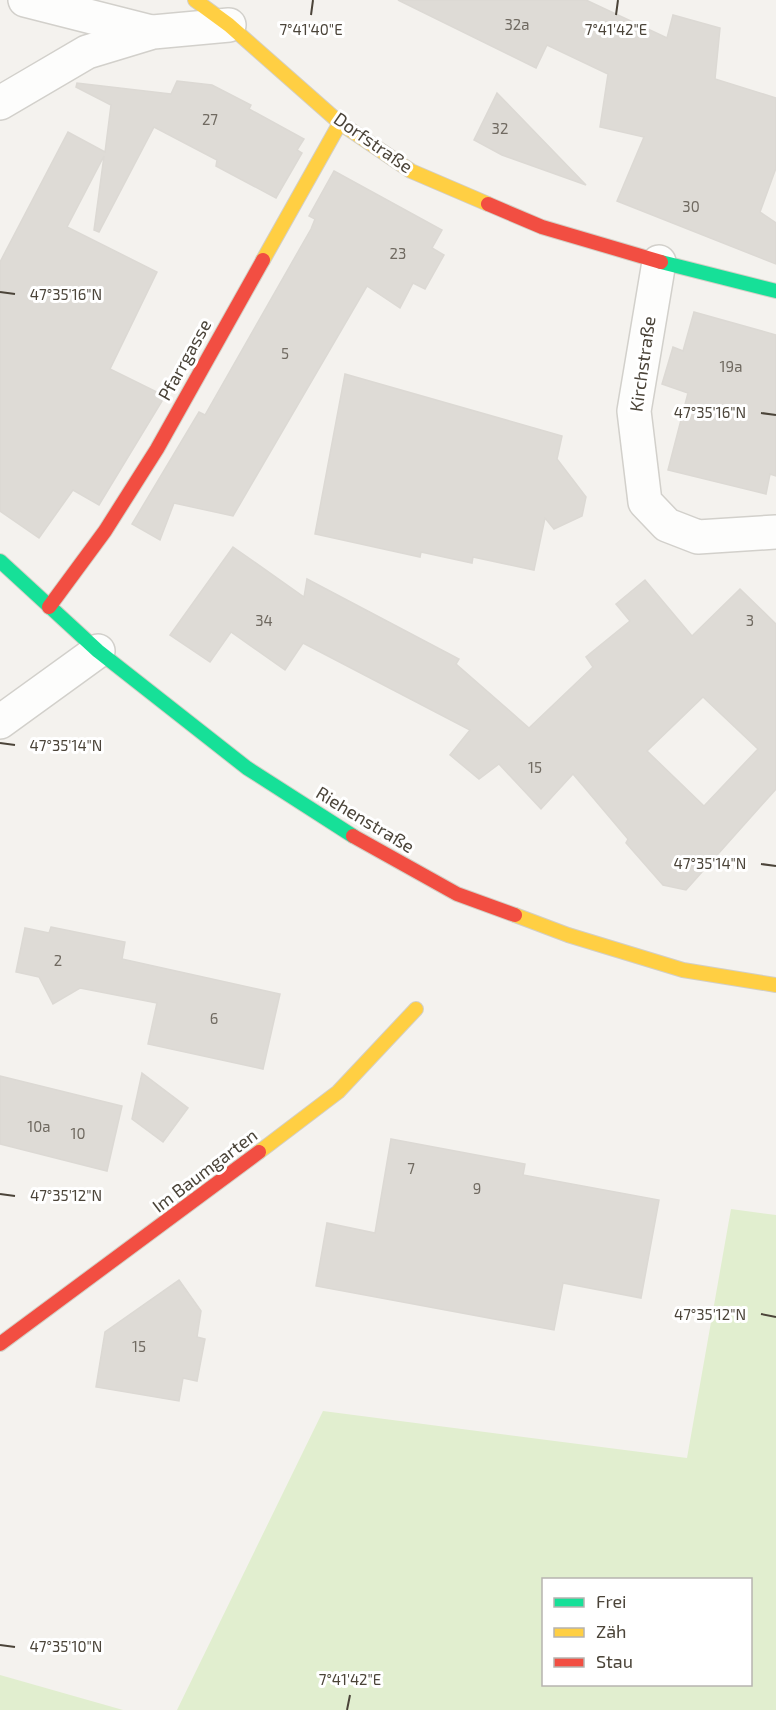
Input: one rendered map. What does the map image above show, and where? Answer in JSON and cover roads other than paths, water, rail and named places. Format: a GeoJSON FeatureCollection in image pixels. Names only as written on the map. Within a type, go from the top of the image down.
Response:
{"type":"FeatureCollection","features":[{"type":"Feature","properties":{"kind":"street"},"geometry":{"type":"LineString","coordinates":[[25,0],[153,32]]}},
{"type":"Feature","properties":{"kind":"street","name":"Dorfstraße"},"geometry":{"type":"LineString","coordinates":[[195,0],[229,25],[340,123],[411,171],[542,227],[659,262],[776,291]]}},
{"type":"Feature","properties":{"kind":"street"},"geometry":{"type":"LineString","coordinates":[[0,103],[87,52],[153,32],[229,25]]}},
{"type":"Feature","properties":{"kind":"street","name":"Pfarrgasse"},"geometry":{"type":"LineString","coordinates":[[49,607],[105,531],[157,449],[340,123]]}},
{"type":"Feature","properties":{"kind":"street","name":"Kirchstraße"},"geometry":{"type":"LineString","coordinates":[[659,262],[634,411],[645,502],[667,525],[698,537],[776,532]]}},
{"type":"Feature","properties":{"kind":"street","name":"Riehenstraße"},"geometry":{"type":"LineString","coordinates":[[0,561],[98,651],[247,768],[361,841],[457,894],[568,935],[682,970],[776,985]]}},
{"type":"Feature","properties":{"kind":"street"},"geometry":{"type":"LineString","coordinates":[[0,722],[98,651]]}},
{"type":"Feature","properties":{"kind":"street","name":"Im Baumgarten"},"geometry":{"type":"LineString","coordinates":[[0,1344],[165,1224],[338,1092],[416,1009]]}}]}
